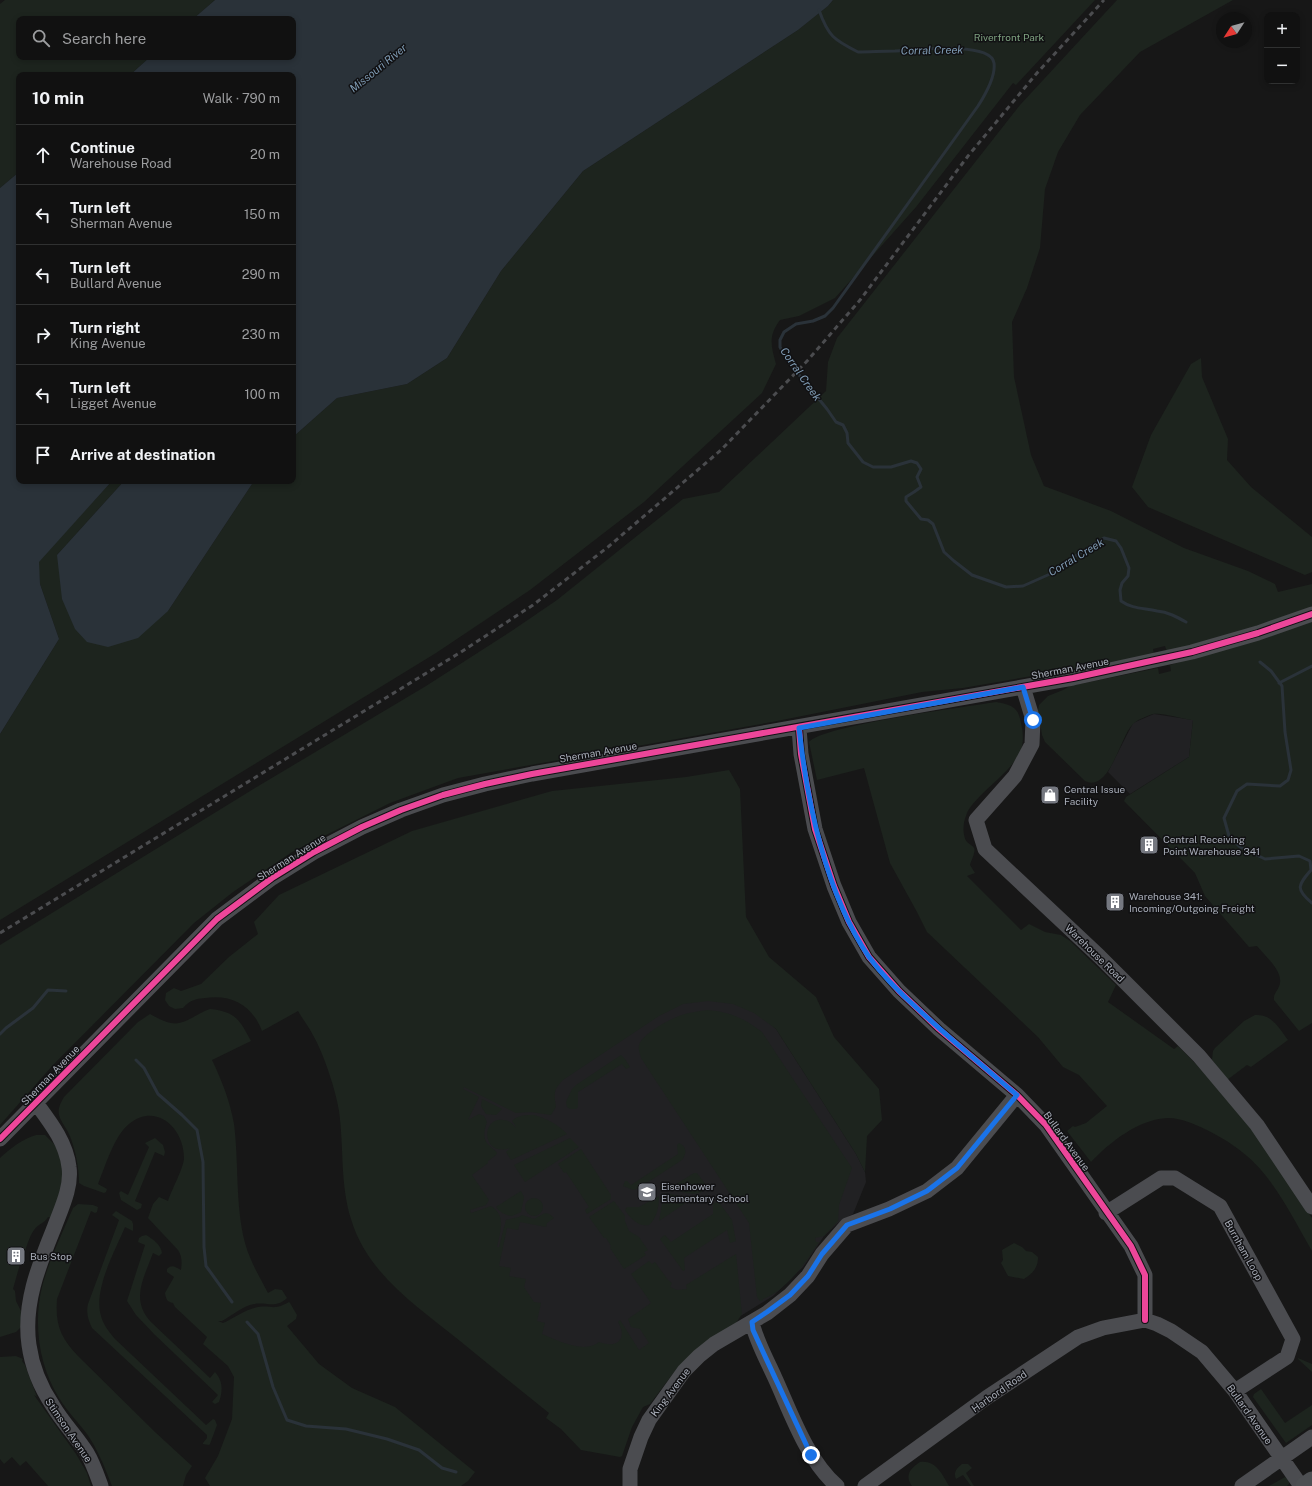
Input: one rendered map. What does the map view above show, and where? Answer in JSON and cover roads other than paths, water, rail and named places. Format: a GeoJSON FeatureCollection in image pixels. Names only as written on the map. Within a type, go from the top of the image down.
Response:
{"type":"FeatureCollection","features":[{"type":"Feature","properties":{"kind":"main road"},"geometry":{"type":"LineString","coordinates":[[1305,1486],[1312,1481]]}},
{"type":"Feature","properties":{"kind":"street","name":"Sherman Avenue"},"geometry":{"type":"LineString","coordinates":[[0,1139],[217,919],[278,874],[314,852],[362,827],[408,807],[443,795],[485,784],[619,758],[799,728],[1080,676],[1192,652],[1258,633],[1312,614]]}},
{"type":"Feature","properties":{"kind":"street","name":"Warehouse Road"},"geometry":{"type":"LineString","coordinates":[[1023,687],[1033,720],[1032,744],[1015,776],[976,820],[985,849],[1098,956],[1199,1056],[1257,1125],[1312,1207]]}},
{"type":"Feature","properties":{"kind":"street","name":"Bullard Avenue"},"geometry":{"type":"LineString","coordinates":[[799,728],[801,754],[815,829],[834,886],[850,922],[869,957],[899,992],[933,1024],[1017,1095],[1046,1125],[1106,1213],[1131,1246],[1145,1275],[1145,1320],[1171,1331],[1202,1352],[1235,1392],[1301,1486]]}},
{"type":"Feature","properties":{"kind":"street","name":"King Avenue"},"geometry":{"type":"LineString","coordinates":[[630,1486],[630,1469],[641,1437],[649,1420],[684,1371],[714,1344],[752,1322],[790,1295],[808,1276],[822,1254],[847,1225],[890,1209],[927,1191],[957,1168],[1017,1095]]}},
{"type":"Feature","properties":{"kind":"street","name":"Stimson Avenue"},"geometry":{"type":"LineString","coordinates":[[36,1103],[59,1136],[69,1167],[68,1189],[36,1272],[30,1296],[28,1315],[30,1348],[36,1373],[44,1391],[53,1407],[88,1454],[101,1486]]}},
{"type":"Feature","properties":{"kind":"street","name":"Burnham Loop"},"geometry":{"type":"LineString","coordinates":[[1106,1213],[1160,1178],[1175,1178],[1220,1206],[1292,1339],[1287,1357],[1235,1392]]}},
{"type":"Feature","properties":{"kind":"street","name":"Harbord Road"},"geometry":{"type":"LineString","coordinates":[[865,1486],[986,1398],[1078,1336],[1103,1328],[1145,1320]]}},
{"type":"Feature","properties":{"kind":"street"},"geometry":{"type":"LineString","coordinates":[[752,1322],[753,1330],[811,1455],[829,1480],[837,1486]]}},
{"type":"Feature","properties":{"kind":"street"},"geometry":{"type":"LineString","coordinates":[[1242,1486],[1312,1437]]}},
{"type":"Feature","properties":{"kind":"water","name":"Missouri River"},"geometry":{"type":"Polygon","coordinates":[[[215,0],[833,0],[828,6],[798,30],[583,171],[501,271],[447,358],[407,384],[337,398],[296,434],[296,72],[133,72],[147,60],[296,60],[296,16],[196,16],[215,0]]]}},
{"type":"Feature","properties":{"kind":"water"},"geometry":{"type":"Polygon","coordinates":[[[16,175],[16,484],[109,484],[39,562],[40,584],[59,639],[0,734],[0,188],[16,175]]]}},
{"type":"Feature","properties":{"kind":"water"},"geometry":{"type":"Polygon","coordinates":[[[121,484],[252,484],[168,611],[138,638],[108,647],[87,642],[75,629],[62,599],[57,555],[121,484]]]}},
{"type":"Feature","properties":{"kind":"waterway","name":"Corral Creek"},"geometry":{"type":"LineString","coordinates":[[819,10],[829,32],[837,40],[858,52],[950,48],[966,49],[990,56],[994,63],[994,68],[989,86],[978,106],[833,308],[825,316],[813,321],[796,324],[784,332],[780,340],[780,347],[787,360],[836,422],[843,425],[847,433],[848,443],[863,462],[873,467],[891,467],[911,461],[917,463],[921,469],[917,477],[921,487],[906,497],[906,501],[921,519],[928,520],[933,524],[944,552],[972,575],[1006,587],[1023,586],[1059,570],[1072,558],[1104,538],[1116,541],[1121,548],[1129,568],[1128,576],[1122,583],[1120,590],[1121,601],[1134,607],[1169,614],[1186,622]]}},
{"type":"Feature","properties":{"kind":"waterway","name":"Corral Creek"},"geometry":{"type":"LineString","coordinates":[[1260,662],[1271,671],[1282,686],[1285,732],[1291,770],[1288,780],[1280,786],[1247,784],[1237,791],[1224,818],[1229,836],[1240,847],[1265,859],[1299,856],[1310,861],[1311,870],[1301,883],[1300,887],[1303,894],[1312,903]]}},
{"type":"Feature","properties":{"kind":"waterway"},"geometry":{"type":"LineString","coordinates":[[1279,683],[1312,666]]}},
{"type":"Feature","properties":{"kind":"waterway"},"geometry":{"type":"LineString","coordinates":[[0,1034],[33,1008],[48,990],[66,991]]}},
{"type":"Feature","properties":{"kind":"waterway"},"geometry":{"type":"LineString","coordinates":[[136,1060],[144,1068],[158,1094],[197,1130],[203,1162],[204,1247],[206,1266],[232,1302]]}},
{"type":"Feature","properties":{"kind":"waterway"},"geometry":{"type":"LineString","coordinates":[[247,1322],[258,1334],[273,1387],[287,1420],[306,1426],[346,1429],[387,1439],[419,1450],[442,1468],[456,1472]]}},
{"type":"Feature","properties":{"kind":"railway"},"geometry":{"type":"LineString","coordinates":[[0,933],[461,652],[533,605],[608,547],[721,450],[808,360],[860,300],[968,156],[1037,73],[1104,0]]}},
{"type":"Feature","properties":{"kind":"place","name":"Central Issue Facility"},"geometry":{"type":"Point","coordinates":[1050,795]}},
{"type":"Feature","properties":{"kind":"place","name":"Central Receiving Point Warehouse 341"},"geometry":{"type":"Point","coordinates":[1149,845]}},
{"type":"Feature","properties":{"kind":"place","name":"Warehouse 341: Incoming/Outgoing Freight"},"geometry":{"type":"Point","coordinates":[1115,902]}},
{"type":"Feature","properties":{"kind":"place","name":"Eisenhower Elementary School"},"geometry":{"type":"Point","coordinates":[647,1192]}},
{"type":"Feature","properties":{"kind":"place","name":"Bus Stop"},"geometry":{"type":"Point","coordinates":[16,1256]}},
{"type":"Feature","properties":{"kind":"park label","name":"Riverfront Park"},"geometry":{"type":"Point","coordinates":[1009,37]}}]}
